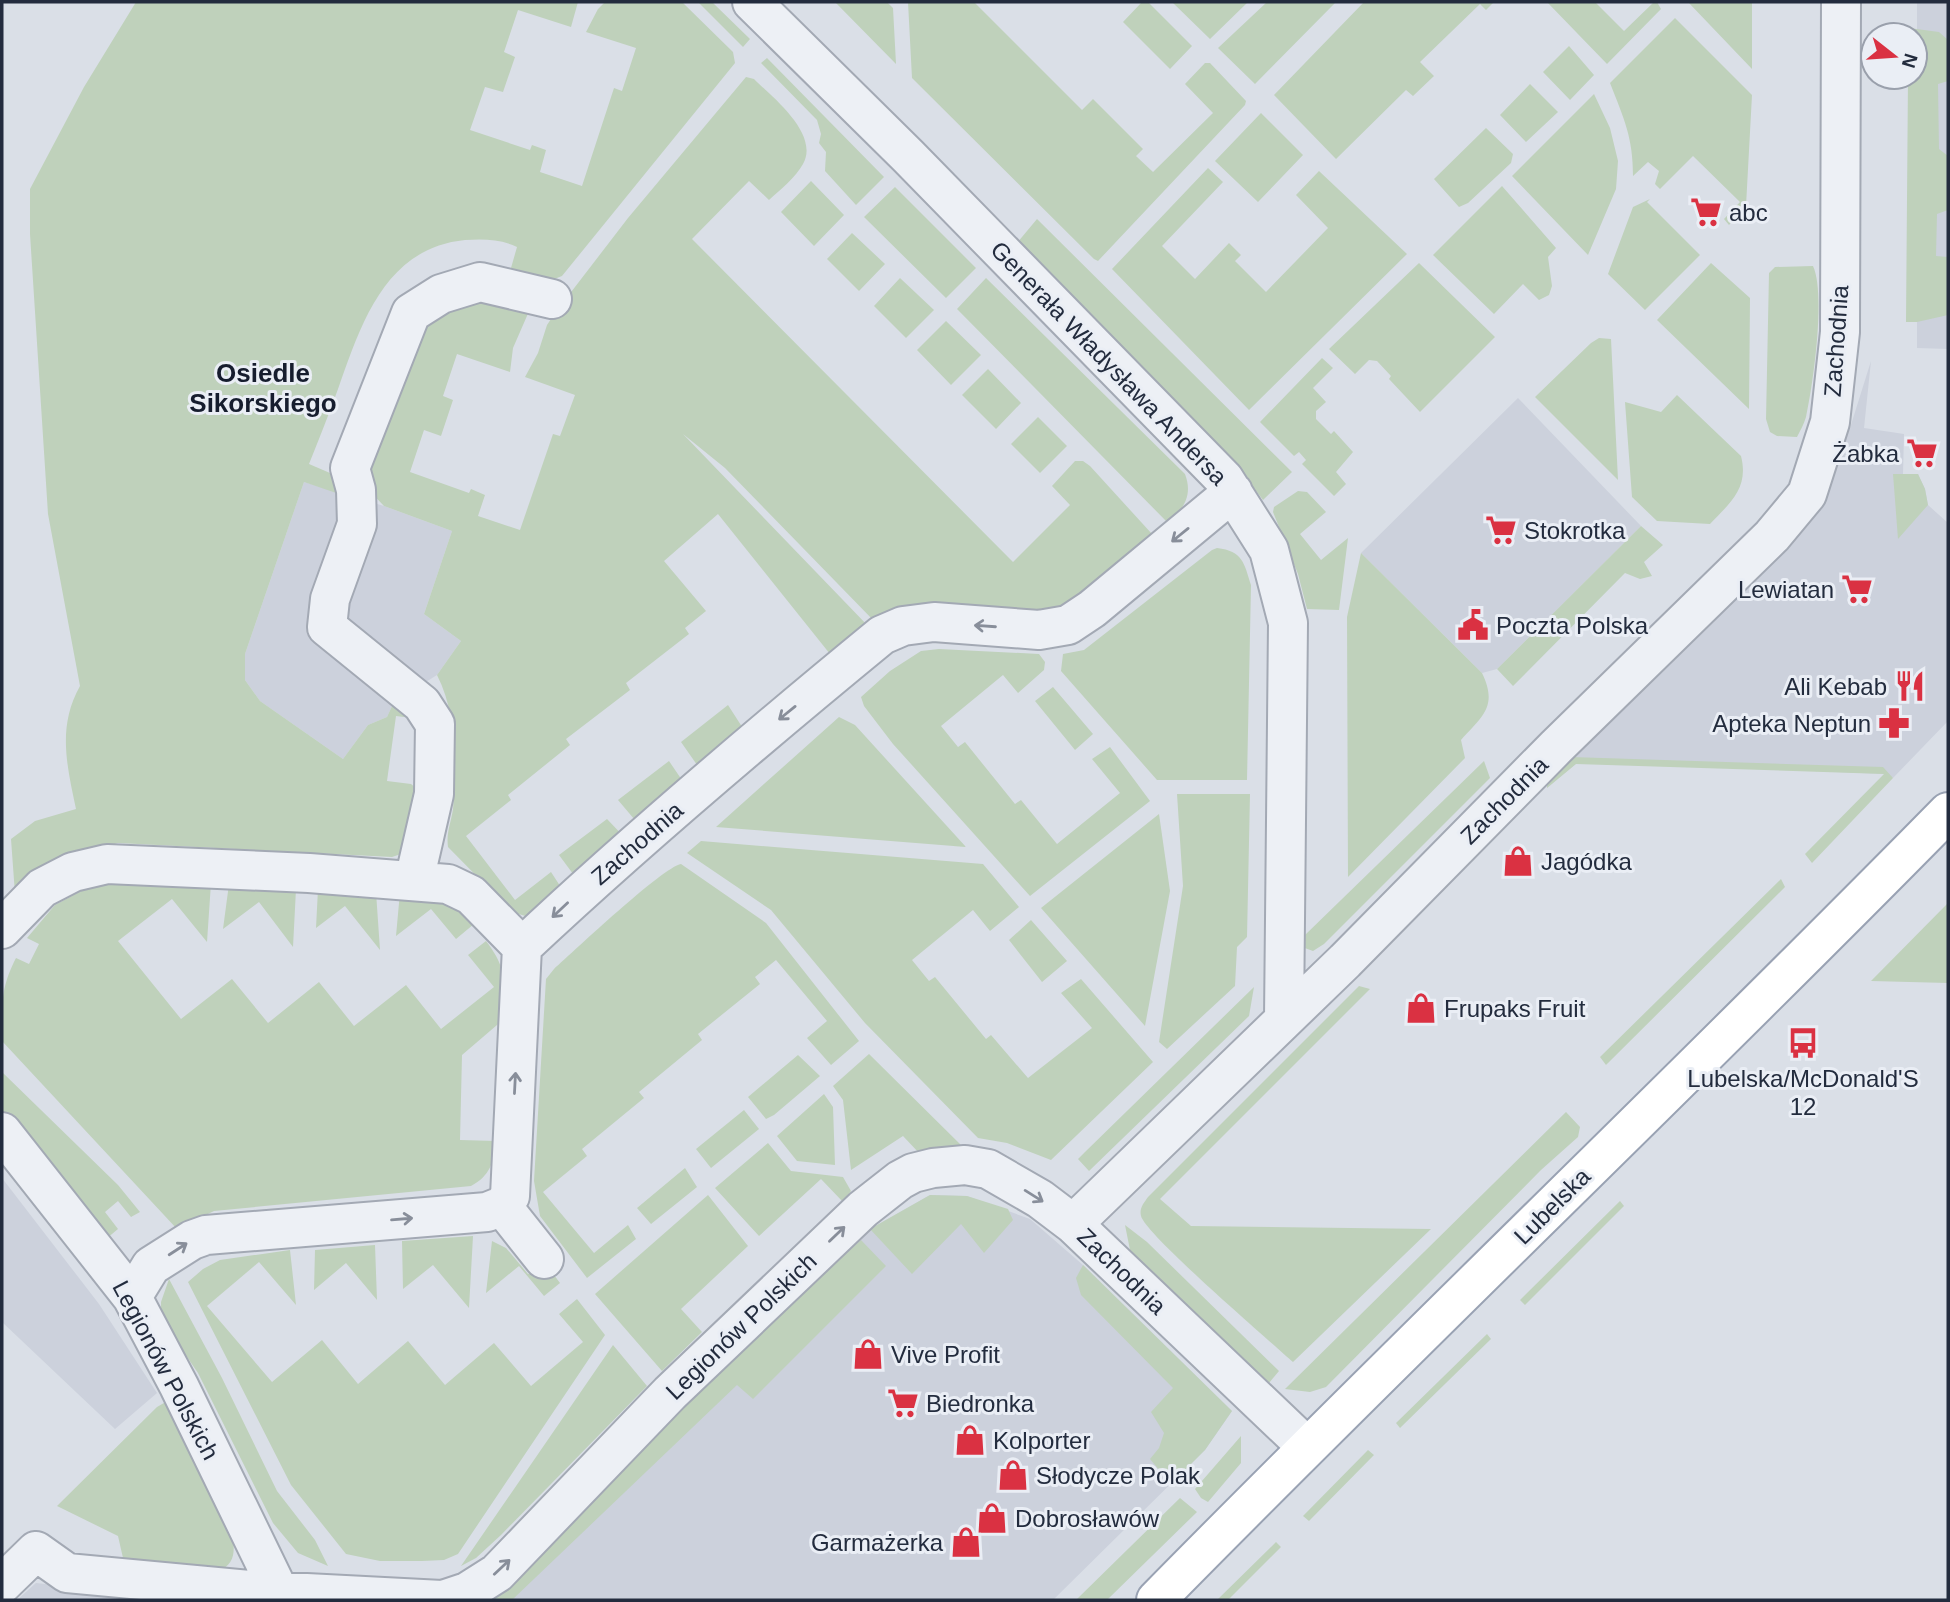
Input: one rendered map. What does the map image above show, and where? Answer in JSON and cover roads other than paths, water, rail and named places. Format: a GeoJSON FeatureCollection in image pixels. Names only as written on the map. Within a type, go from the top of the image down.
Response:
{"type":"FeatureCollection","features":[{"type":"Feature","properties":{"kind":"main road","name":"Lubelska"},"geometry":{"type":"LineString","coordinates":[[1156,1600],[1948,812]]}},
{"type":"Feature","properties":{"kind":"street","name":"Generała Władysława Andersa"},"geometry":{"type":"LineString","coordinates":[[752,2],[918,166],[1214,469],[1233,492],[1269,551],[1288,623],[1284,1018]]}},
{"type":"Feature","properties":{"kind":"street","name":"Zachodnia"},"geometry":{"type":"LineString","coordinates":[[1307,1447],[1073,1224],[1345,961],[1556,747],[1772,536],[1807,495],[1830,422],[1840,332],[1841,2]]}},
{"type":"Feature","properties":{"kind":"street"},"geometry":{"type":"LineString","coordinates":[[414,881],[435,794],[435,724],[422,704],[327,627],[330,599],[357,524],[356,490],[350,468],[411,313],[441,294],[480,282],[552,299]]}},
{"type":"Feature","properties":{"kind":"street","name":"Zachodnia"},"geometry":{"type":"LineString","coordinates":[[522,947],[577,895],[763,733],[882,635],[903,625],[934,622],[1040,630],[1068,625],[1092,609],[1233,492]]}},
{"type":"Feature","properties":{"kind":"street"},"geometry":{"type":"LineString","coordinates":[[2,929],[42,888],[73,872],[107,864],[220,868],[447,884],[471,895],[522,947],[510,1196],[502,1206],[487,1212],[206,1235],[192,1240],[151,1266],[132,1297]]}},
{"type":"Feature","properties":{"kind":"street","name":"Legionów Polskich"},"geometry":{"type":"LineString","coordinates":[[2,1132],[132,1297],[179,1386],[281,1596]]}},
{"type":"Feature","properties":{"kind":"street","name":"Legionów Polskich"},"geometry":{"type":"LineString","coordinates":[[2,1584],[36,1551],[67,1573],[281,1596],[443,1600],[467,1592],[498,1573],[670,1393],[863,1209],[900,1180],[913,1173],[933,1168],[965,1165],[988,1169],[1040,1199],[1073,1224]]}},
{"type":"Feature","properties":{"kind":"street"},"geometry":{"type":"LineString","coordinates":[[502,1206],[544,1259]]}},
{"type":"Feature","properties":{"kind":"place","name":"abc"},"geometry":{"type":"Point","coordinates":[1706,212]}},
{"type":"Feature","properties":{"kind":"place","name":"Żabka"},"geometry":{"type":"Point","coordinates":[1922,453]}},
{"type":"Feature","properties":{"kind":"place","name":"Stokrotka"},"geometry":{"type":"Point","coordinates":[1501,530]}},
{"type":"Feature","properties":{"kind":"place","name":"Lewiatan"},"geometry":{"type":"Point","coordinates":[1857,589]}},
{"type":"Feature","properties":{"kind":"place","name":"Poczta Polska"},"geometry":{"type":"Point","coordinates":[1473,625]}},
{"type":"Feature","properties":{"kind":"place","name":"Ali Kebab"},"geometry":{"type":"Point","coordinates":[1910,686]}},
{"type":"Feature","properties":{"kind":"place","name":"Apteka Neptun"},"geometry":{"type":"Point","coordinates":[1894,723]}},
{"type":"Feature","properties":{"kind":"place","name":"Jagódka"},"geometry":{"type":"Point","coordinates":[1518,861]}},
{"type":"Feature","properties":{"kind":"place","name":"Frupaks Fruit"},"geometry":{"type":"Point","coordinates":[1421,1008]}},
{"type":"Feature","properties":{"kind":"place","name":"Lubelska/McDonald'S 12"},"geometry":{"type":"Point","coordinates":[1803,1043]}},
{"type":"Feature","properties":{"kind":"place","name":"Vive Profit"},"geometry":{"type":"Point","coordinates":[868,1354]}},
{"type":"Feature","properties":{"kind":"place","name":"Biedronka"},"geometry":{"type":"Point","coordinates":[903,1403]}},
{"type":"Feature","properties":{"kind":"place","name":"Kolporter"},"geometry":{"type":"Point","coordinates":[970,1440]}},
{"type":"Feature","properties":{"kind":"place","name":"Słodycze Polak"},"geometry":{"type":"Point","coordinates":[1013,1475]}},
{"type":"Feature","properties":{"kind":"place","name":"Dobrosławów"},"geometry":{"type":"Point","coordinates":[992,1518]}},
{"type":"Feature","properties":{"kind":"place","name":"Garmażerka"},"geometry":{"type":"Point","coordinates":[966,1542]}},
{"type":"Feature","properties":{"kind":"district","name":"Osiedle Sikorskiego"},"geometry":{"type":"Point","coordinates":[263,388]}}]}
